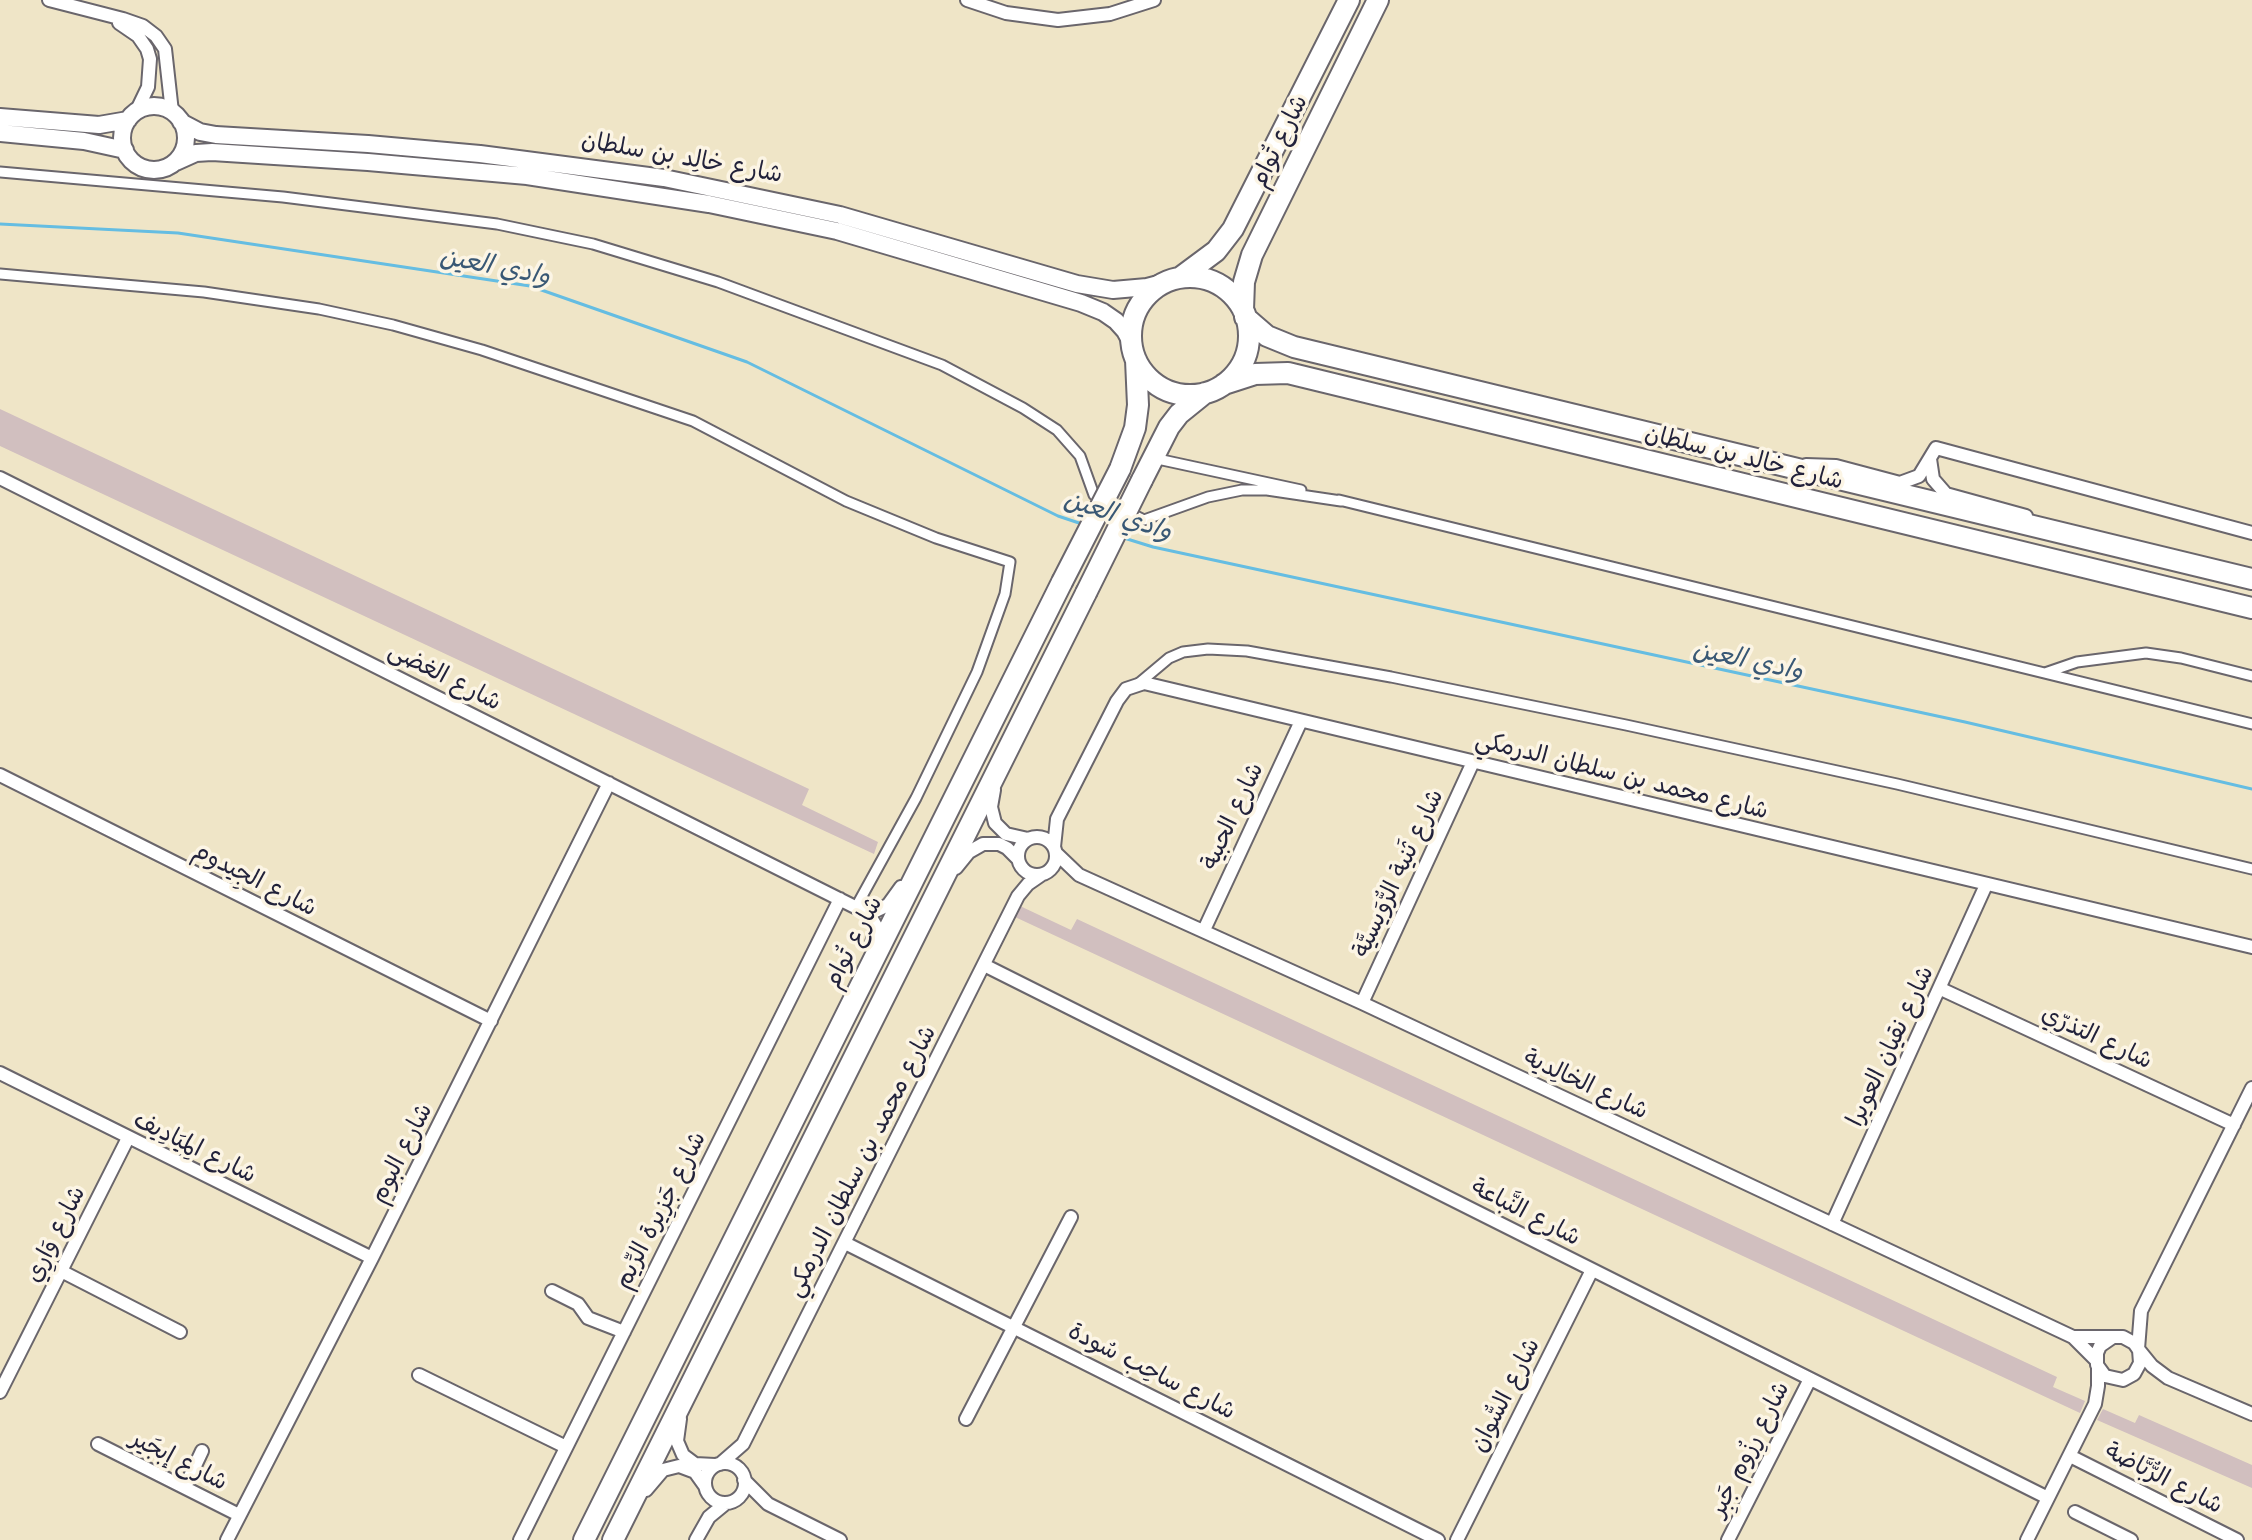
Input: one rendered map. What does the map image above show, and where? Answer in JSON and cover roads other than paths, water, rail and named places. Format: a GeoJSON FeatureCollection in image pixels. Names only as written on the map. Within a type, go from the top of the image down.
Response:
{"type":"FeatureCollection","features":[{"type":"Feature","properties":{"kind":"main road","name":"شارع تُوام"},"geometry":{"type":"LineString","coordinates":[[1174,279],[1216,251],[1233,229],[1349,0]]}},
{"type":"Feature","properties":{"kind":"main road","name":"شارع تُوام"},"geometry":{"type":"LineString","coordinates":[[1244,314],[1244,282],[1252,255],[1378,0]]}},
{"type":"Feature","properties":{"kind":"main road"},"geometry":{"type":"LineString","coordinates":[[613,1540],[1153,458],[1179,414],[1205,393],[1224,384],[1237,371],[1246,354],[1249,335],[1244,314],[1224,288],[1196,277],[1174,279],[1153,289],[1135,314],[1134,352],[1145,373],[1157,385],[1172,392],[1205,393]]}},
{"type":"Feature","properties":{"kind":"main road","name":"شارع خالِد بن سلطان"},"geometry":{"type":"LineString","coordinates":[[1244,314],[1267,336],[1294,347],[2252,579]]}},
{"type":"Feature","properties":{"kind":"main road","name":"شارع تُوام"},"geometry":{"type":"LineString","coordinates":[[584,1540],[1120,469],[1135,428],[1138,405],[1134,352]]}},
{"type":"Feature","properties":{"kind":"main road","name":"شارع خالِد بن سلطان"},"geometry":{"type":"LineString","coordinates":[[1224,384],[1255,374],[1288,373],[2252,608]]}},
{"type":"Feature","properties":{"kind":"street"},"geometry":{"type":"LineString","coordinates":[[49,0],[143,26],[161,42],[176,117],[185,134],[185,146],[176,162],[157,170],[144,168],[133,161],[125,150],[122,138],[150,78],[150,59],[147,49],[130,29],[102,15]]}},
{"type":"Feature","properties":{"kind":"street"},"geometry":{"type":"LineString","coordinates":[[967,0],[1006,13],[1058,20],[1110,14],[1154,0]]}},
{"type":"Feature","properties":{"kind":"street"},"geometry":{"type":"LineString","coordinates":[[0,117],[99,125],[151,107],[176,117]]}},
{"type":"Feature","properties":{"kind":"street","name":"شارع خالِد بن سلطان"},"geometry":{"type":"LineString","coordinates":[[176,117],[208,134],[492,155],[664,178],[840,215],[1077,284],[1113,290],[1147,287],[1174,279]]}},
{"type":"Feature","properties":{"kind":"street"},"geometry":{"type":"LineString","coordinates":[[0,133],[99,143],[125,150]]}},
{"type":"Feature","properties":{"kind":"street","name":"شارع خالِد بن سلطان"},"geometry":{"type":"LineString","coordinates":[[176,162],[196,153],[212,152],[396,164],[527,176],[723,206],[837,231],[1081,303],[1116,321],[1125,331],[1134,352]]}},
{"type":"Feature","properties":{"kind":"street"},"geometry":{"type":"LineString","coordinates":[[0,172],[298,199],[497,224],[593,244],[705,278],[942,365],[1023,408],[1057,430],[1080,456],[1094,495],[1144,520],[1208,497],[1242,490],[1267,490],[1341,501]]}},
{"type":"Feature","properties":{"kind":"street"},"geometry":{"type":"LineString","coordinates":[[0,274],[204,292],[319,309],[482,350],[693,421],[846,501],[936,538],[1010,562],[1005,594],[977,672],[916,798],[856,907]]}},
{"type":"Feature","properties":{"kind":"street"},"geometry":{"type":"LineString","coordinates":[[1793,468],[1825,464],[1900,483],[1919,476],[1936,448],[2252,532]]}},
{"type":"Feature","properties":{"kind":"street"},"geometry":{"type":"LineString","coordinates":[[1153,458],[1260,480],[2252,724]]}},
{"type":"Feature","properties":{"kind":"street"},"geometry":{"type":"LineString","coordinates":[[1930,459],[1933,479],[1946,494],[2022,514],[2053,531]]}},
{"type":"Feature","properties":{"kind":"street","name":"شارع الغضى"},"geometry":{"type":"LineString","coordinates":[[0,478],[869,914]]}},
{"type":"Feature","properties":{"kind":"street"},"geometry":{"type":"LineString","coordinates":[[937,893],[963,859],[983,844],[999,844],[1026,872],[1044,874],[1054,864],[1057,819],[1121,693],[1138,684],[1169,658],[1183,652],[1208,649],[1247,651],[1391,677],[1626,725],[1897,784],[2252,869]]}},
{"type":"Feature","properties":{"kind":"street"},"geometry":{"type":"LineString","coordinates":[[2045,673],[2086,660],[2146,653],[2181,658],[2252,676]]}},
{"type":"Feature","properties":{"kind":"street","name":"شارع محمد بن سلطان الدرمكي"},"geometry":{"type":"LineString","coordinates":[[1138,684],[2252,947]]}},
{"type":"Feature","properties":{"kind":"street","name":"شارع الحبية"},"geometry":{"type":"LineString","coordinates":[[1204,930],[1301,721]]}},
{"type":"Feature","properties":{"kind":"street"},"geometry":{"type":"LineString","coordinates":[[1001,762],[992,800],[992,815],[1006,834],[1046,839],[1055,850]]}},
{"type":"Feature","properties":{"kind":"street","name":"شارع ثَنية الرُّوَيسيَّة"},"geometry":{"type":"LineString","coordinates":[[1362,1003],[1473,762]]}},
{"type":"Feature","properties":{"kind":"street","name":"شارع الجِيدوم"},"geometry":{"type":"LineString","coordinates":[[0,775],[491,1021]]}},
{"type":"Feature","properties":{"kind":"street","name":"شارع البوم"},"geometry":{"type":"LineString","coordinates":[[230,1539],[239,1515],[372,1258],[609,783]]}},
{"type":"Feature","properties":{"kind":"street"},"geometry":{"type":"LineString","coordinates":[[1019,862],[1021,845],[1057,819]]}},
{"type":"Feature","properties":{"kind":"street","name":"شارع الخالِدية"},"geometry":{"type":"LineString","coordinates":[[1055,850],[1079,875]]}},
{"type":"Feature","properties":{"kind":"street","name":"شارع محمد بن سلطان الدرمكي"},"geometry":{"type":"LineString","coordinates":[[1018,896],[1019,862]]}},
{"type":"Feature","properties":{"kind":"street"},"geometry":{"type":"LineString","coordinates":[[864,979],[867,956],[876,933],[874,919],[869,914],[888,905],[900,887],[920,867]]}},
{"type":"Feature","properties":{"kind":"street","name":"شارع محمد بن سلطان الدرمكي"},"geometry":{"type":"LineString","coordinates":[[718,1464],[743,1444],[1018,896],[1044,874]]}},
{"type":"Feature","properties":{"kind":"street","name":"شارع الخالِدية"},"geometry":{"type":"LineString","coordinates":[[1044,874],[1079,875],[1362,1003],[2073,1337],[2097,1364]]}},
{"type":"Feature","properties":{"kind":"street","name":"شارع نقيان العويرا"},"geometry":{"type":"LineString","coordinates":[[1832,1224],[1986,885]]}},
{"type":"Feature","properties":{"kind":"street","name":"شارع جَزِيرة الرِّيم"},"geometry":{"type":"LineString","coordinates":[[520,1540],[840,899]]}},
{"type":"Feature","properties":{"kind":"street","name":"شارع النَّباعة"},"geometry":{"type":"LineString","coordinates":[[984,965],[2048,1498]]}},
{"type":"Feature","properties":{"kind":"street","name":"شارع التذرّي"},"geometry":{"type":"LineString","coordinates":[[1941,989],[2234,1125]]}},
{"type":"Feature","properties":{"kind":"street","name":"شارع المِيَادِيف"},"geometry":{"type":"LineString","coordinates":[[0,1073],[372,1258]]}},
{"type":"Feature","properties":{"kind":"street"},"geometry":{"type":"LineString","coordinates":[[2095,1404],[2140,1363],[2138,1330],[2141,1311],[2252,1088]]}},
{"type":"Feature","properties":{"kind":"street","name":"شارع وَارِي"},"geometry":{"type":"LineString","coordinates":[[0,1392],[128,1138]]}},
{"type":"Feature","properties":{"kind":"street"},"geometry":{"type":"LineString","coordinates":[[966,1419],[1071,1217]]}},
{"type":"Feature","properties":{"kind":"street","name":"شارع ساحِب سُودة"},"geometry":{"type":"LineString","coordinates":[[845,1243],[1438,1540]]}},
{"type":"Feature","properties":{"kind":"street","name":"شارع السُّوان"},"geometry":{"type":"LineString","coordinates":[[1457,1540],[1592,1270]]}},
{"type":"Feature","properties":{"kind":"street"},"geometry":{"type":"LineString","coordinates":[[61,1271],[180,1332]]}},
{"type":"Feature","properties":{"kind":"street"},"geometry":{"type":"LineString","coordinates":[[552,1291],[578,1304],[588,1318],[624,1332]]}},
{"type":"Feature","properties":{"kind":"street"},"geometry":{"type":"LineString","coordinates":[[2027,1540],[2095,1404],[2100,1346],[2141,1311]]}},
{"type":"Feature","properties":{"kind":"street","name":"شارع الخالِدية"},"geometry":{"type":"LineString","coordinates":[[2073,1337],[2114,1337]]}},
{"type":"Feature","properties":{"kind":"street"},"geometry":{"type":"LineString","coordinates":[[2114,1337],[2129,1339],[2152,1366],[2168,1378],[2252,1414]]}},
{"type":"Feature","properties":{"kind":"street"},"geometry":{"type":"LineString","coordinates":[[2097,1364],[2111,1379],[2168,1378]]}},
{"type":"Feature","properties":{"kind":"street"},"geometry":{"type":"LineString","coordinates":[[419,1375],[566,1447]]}},
{"type":"Feature","properties":{"kind":"street","name":"شارع رِزُوم جَبِر"},"geometry":{"type":"LineString","coordinates":[[1728,1540],[1810,1379]]}},
{"type":"Feature","properties":{"kind":"street"},"geometry":{"type":"LineString","coordinates":[[685,1396],[677,1433],[679,1448],[695,1464],[731,1464],[768,1504],[840,1540]]}},
{"type":"Feature","properties":{"kind":"street","name":"شارع إبجَير"},"geometry":{"type":"LineString","coordinates":[[98,1444],[239,1515]]}},
{"type":"Feature","properties":{"kind":"street","name":"شارع محمد بن سلطان الدرمكي"},"geometry":{"type":"LineString","coordinates":[[743,1444],[744,1478]]}},
{"type":"Feature","properties":{"kind":"street"},"geometry":{"type":"LineString","coordinates":[[185,1487],[202,1451]]}},
{"type":"Feature","properties":{"kind":"street","name":"شارع الرُّبَّاضة"},"geometry":{"type":"LineString","coordinates":[[2070,1456],[2237,1540]]}},
{"type":"Feature","properties":{"kind":"street"},"geometry":{"type":"LineString","coordinates":[[696,1540],[704,1523],[707,1474],[718,1464]]}},
{"type":"Feature","properties":{"kind":"street"},"geometry":{"type":"LineString","coordinates":[[622,1521],[663,1470],[679,1466],[695,1472],[714,1500],[768,1504]]}},
{"type":"Feature","properties":{"kind":"street"},"geometry":{"type":"LineString","coordinates":[[704,1523],[742,1492],[744,1478]]}},
{"type":"Feature","properties":{"kind":"street"},"geometry":{"type":"LineString","coordinates":[[2075,1512],[2131,1540]]}},
{"type":"Feature","properties":{"kind":"waterway","name":"وادي العين"},"geometry":{"type":"LineString","coordinates":[[0,224],[178,233],[530,286],[747,362],[1058,516],[1082,524]]}},
{"type":"Feature","properties":{"kind":"waterway","name":"وادي العين"},"geometry":{"type":"LineString","coordinates":[[1124,538],[1153,547],[1965,722],[2252,789]]}}]}
